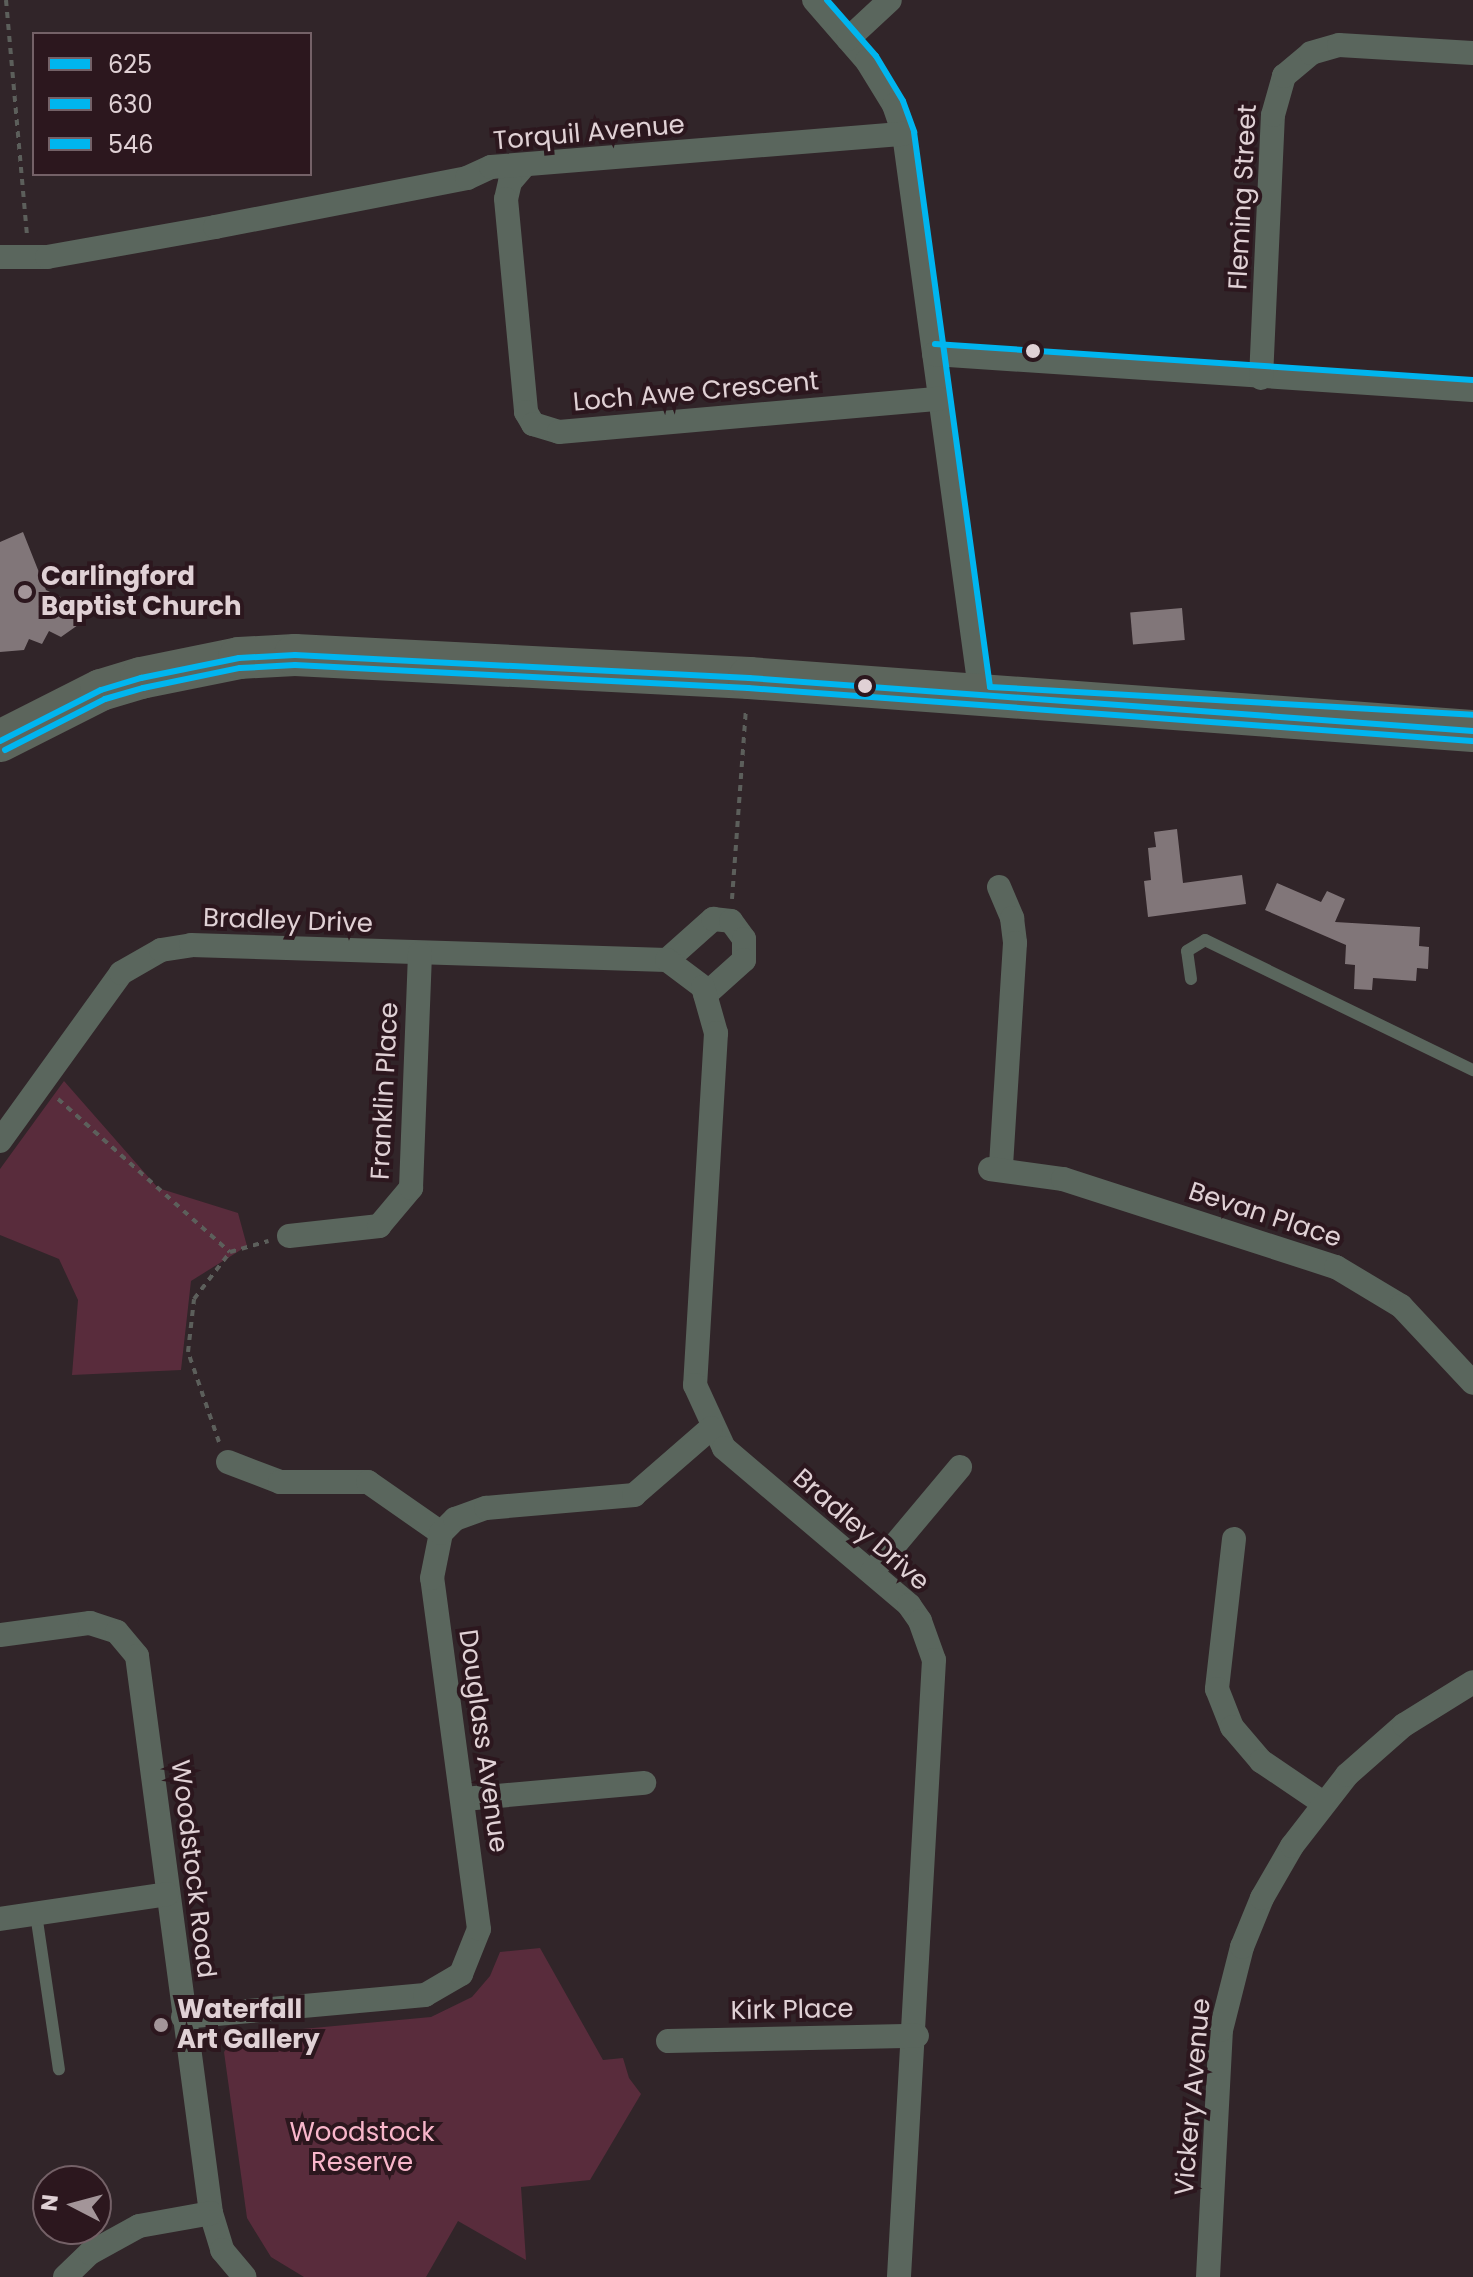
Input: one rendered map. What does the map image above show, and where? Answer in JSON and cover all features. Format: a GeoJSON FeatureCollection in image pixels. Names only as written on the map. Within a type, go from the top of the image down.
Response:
{"type":"FeatureCollection","features":[{"type":"Feature","properties":{"kind":"highway"},"geometry":{"type":"LineString","coordinates":[[0,741],[101,690],[177,668],[267,657],[445,660],[1465,728]]}},
{"type":"Feature","properties":{"kind":"street"},"geometry":{"type":"LineString","coordinates":[[814,0],[881,83],[904,134],[981,696]]}},
{"type":"Feature","properties":{"kind":"street"},"geometry":{"type":"LineString","coordinates":[[848,39],[890,0]]}},
{"type":"Feature","properties":{"kind":"street","name":"Fleming Street"},"geometry":{"type":"LineString","coordinates":[[1261,378],[1273,115],[1284,76],[1305,56],[1339,45],[1473,53]]}},
{"type":"Feature","properties":{"kind":"street","name":"Torquil Avenue"},"geometry":{"type":"LineString","coordinates":[[0,257],[29,258],[358,200],[467,178],[491,167],[904,134]]}},
{"type":"Feature","properties":{"kind":"street","name":"Loch Awe Crescent"},"geometry":{"type":"LineString","coordinates":[[524,166],[510,182],[506,199],[526,412],[533,424],[559,432],[939,399]]}},
{"type":"Feature","properties":{"kind":"street"},"geometry":{"type":"LineString","coordinates":[[934,354],[1473,390]]}},
{"type":"Feature","properties":{"kind":"street","name":"Bevan Place"},"geometry":{"type":"LineString","coordinates":[[999,887],[1012,918],[1015,943],[996,1168],[1063,1179],[1336,1267],[1401,1306],[1473,1383]]}},
{"type":"Feature","properties":{"kind":"street"},"geometry":{"type":"LineString","coordinates":[[667,960],[713,919],[731,921],[744,939],[744,960],[705,995]]}},
{"type":"Feature","properties":{"kind":"street","name":"Bradley Drive"},"geometry":{"type":"LineString","coordinates":[[0,1141],[121,973],[161,950],[191,945],[667,960],[674,961],[705,995],[716,1033],[695,1385],[711,1428],[724,1448],[872,1572],[920,1621],[934,1660],[917,2036],[899,2277]]}},
{"type":"Feature","properties":{"kind":"street","name":"Franklin Place"},"geometry":{"type":"LineString","coordinates":[[289,1236],[379,1226],[411,1188],[420,953]]}},
{"type":"Feature","properties":{"kind":"street"},"geometry":{"type":"LineString","coordinates":[[228,1462],[280,1482],[368,1482],[441,1533],[455,1519],[486,1508],[634,1495],[711,1428]]}},
{"type":"Feature","properties":{"kind":"street"},"geometry":{"type":"LineString","coordinates":[[872,1572],[960,1467]]}},
{"type":"Feature","properties":{"kind":"street","name":"Douglass Avenue"},"geometry":{"type":"LineString","coordinates":[[183,2017],[425,1995],[452,1982],[473,1953],[479,1929],[432,1578],[441,1533]]}},
{"type":"Feature","properties":{"kind":"street"},"geometry":{"type":"LineString","coordinates":[[1234,1539],[1217,1689],[1232,1727],[1261,1761],[1323,1803]]}},
{"type":"Feature","properties":{"kind":"street","name":"Woodstock Road"},"geometry":{"type":"LineString","coordinates":[[0,1635],[90,1623],[117,1632],[133,1649],[139,1665],[211,2213],[222,2250],[245,2277]]}},
{"type":"Feature","properties":{"kind":"street","name":"Vickery Avenue"},"geometry":{"type":"LineString","coordinates":[[1208,2277],[1217,2074],[1230,1989],[1262,1898],[1323,1803],[1404,1725],[1473,1682]]}},
{"type":"Feature","properties":{"kind":"street"},"geometry":{"type":"LineString","coordinates":[[464,1799],[644,1783]]}},
{"type":"Feature","properties":{"kind":"street"},"geometry":{"type":"LineString","coordinates":[[0,1919],[167,1894]]}},
{"type":"Feature","properties":{"kind":"street","name":"Kirk Place"},"geometry":{"type":"LineString","coordinates":[[668,2041],[917,2036]]}},
{"type":"Feature","properties":{"kind":"street"},"geometry":{"type":"LineString","coordinates":[[65,2277],[100,2247],[139,2226],[211,2213]]}},
{"type":"Feature","properties":{"kind":"lane"},"geometry":{"type":"LineString","coordinates":[[1191,979],[1187,951],[1205,940],[1473,1070]]}},
{"type":"Feature","properties":{"kind":"lane"},"geometry":{"type":"LineString","coordinates":[[36,1914],[59,2069]]}},
{"type":"Feature","properties":{"kind":"path"},"geometry":{"type":"LineString","coordinates":[[6,0],[29,258]]}},
{"type":"Feature","properties":{"kind":"path"},"geometry":{"type":"LineString","coordinates":[[731,921],[746,709]]}},
{"type":"Feature","properties":{"kind":"path"},"geometry":{"type":"LineString","coordinates":[[41,1084],[230,1252]]}},
{"type":"Feature","properties":{"kind":"path"},"geometry":{"type":"LineString","coordinates":[[228,1462],[203,1405],[188,1352],[194,1299],[230,1252],[289,1236]]}},
{"type":"Feature","properties":{"kind":"green space"},"geometry":{"type":"Polygon","coordinates":[[[64,1081],[158,1188],[238,1213],[247,1246],[191,1281],[181,1370],[72,1375],[78,1300],[59,1259],[0,1235],[0,1169],[64,1081]]]}},
{"type":"Feature","properties":{"kind":"green space","name":"Woodstock Reserve"},"geometry":{"type":"Polygon","coordinates":[[[540,1948],[603,2060],[623,2058],[629,2078],[641,2094],[590,2180],[521,2187],[526,2260],[458,2221],[426,2277],[304,2277],[271,2257],[247,2218],[224,2052],[237,2035],[431,2017],[472,1997],[490,1976],[500,1952],[540,1948]]]}},
{"type":"Feature","properties":{"kind":"building","name":"Carlingford Baptist Church"},"geometry":{"type":"Polygon","coordinates":[[[23,532],[46,590],[77,605],[78,625],[61,637],[49,631],[42,644],[29,639],[24,650],[0,652],[0,542],[23,532]]]}},
{"type":"Feature","properties":{"kind":"building"},"geometry":{"type":"Polygon","coordinates":[[[1182,608],[1185,640],[1133,644],[1130,613],[1182,608]]]}},
{"type":"Feature","properties":{"kind":"building"},"geometry":{"type":"Polygon","coordinates":[[[1177,829],[1183,883],[1242,875],[1246,904],[1148,917],[1144,881],[1151,880],[1148,848],[1156,847],[1154,832],[1177,829]]]}},
{"type":"Feature","properties":{"kind":"building"},"geometry":{"type":"Polygon","coordinates":[[[1277,883],[1321,902],[1327,891],[1345,899],[1335,922],[1420,927],[1419,946],[1429,947],[1428,969],[1417,968],[1416,981],[1373,978],[1372,990],[1354,989],[1355,965],[1345,964],[1346,945],[1265,910],[1277,883]]]}},
{"type":"Feature","properties":{"kind":"transit line","name":"546"},"geometry":{"type":"LineString","coordinates":[[827,0],[876,56],[903,101],[914,132],[990,687],[1473,715]]}},
{"type":"Feature","properties":{"kind":"transit line","name":"546"},"geometry":{"type":"LineString","coordinates":[[935,344],[1473,380]]}},
{"type":"Feature","properties":{"kind":"transit line","name":"625"},"geometry":{"type":"LineString","coordinates":[[0,741],[101,690],[141,678],[239,658],[295,655],[749,678],[1473,731]]}},
{"type":"Feature","properties":{"kind":"transit line","name":"630"},"geometry":{"type":"LineString","coordinates":[[5,750],[105,699],[240,668],[295,665],[748,688],[1472,741]]}},
{"type":"Feature","properties":{"kind":"place","name":"Carlingford Baptist Church"},"geometry":{"type":"Point","coordinates":[25,592]}},
{"type":"Feature","properties":{"kind":"place","name":"Waterfall Art Gallery"},"geometry":{"type":"Point","coordinates":[161,2025]}}]}
